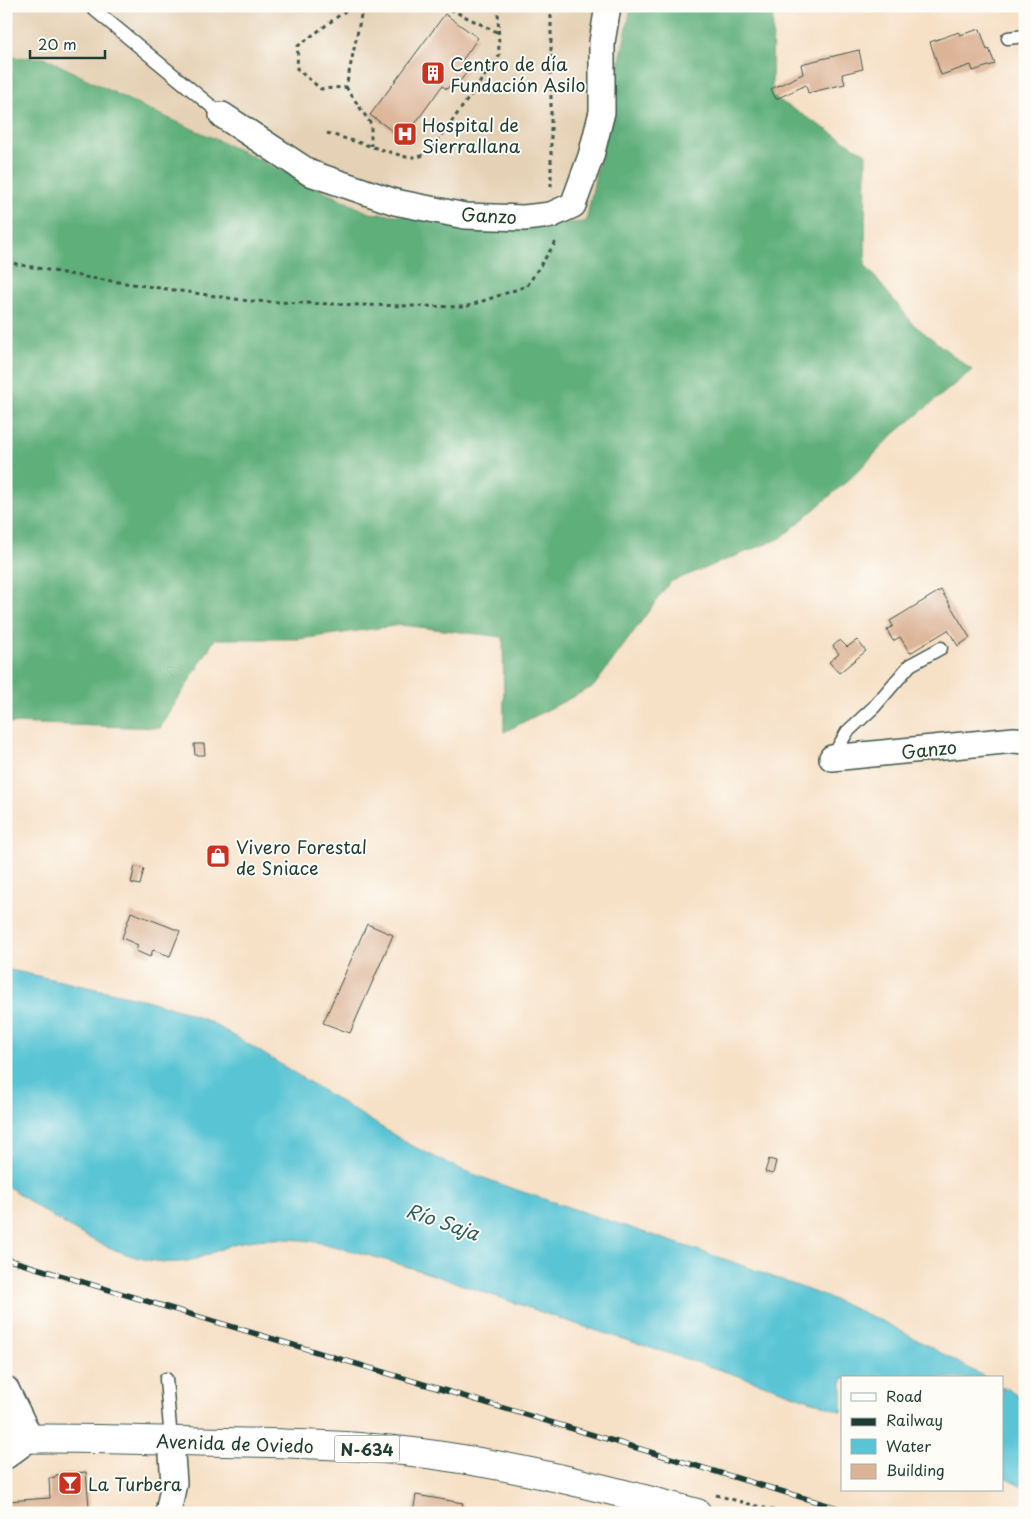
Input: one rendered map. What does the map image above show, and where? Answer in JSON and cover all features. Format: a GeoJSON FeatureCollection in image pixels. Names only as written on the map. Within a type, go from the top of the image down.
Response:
{"type":"FeatureCollection","features":[{"type":"Feature","properties":{"kind":"highway","name":"Avenida de Oviedo"},"geometry":{"type":"LineString","coordinates":[[18,1438],[280,1443],[412,1452],[538,1474],[626,1494],[697,1513]]}},
{"type":"Feature","properties":{"kind":"street"},"geometry":{"type":"LineString","coordinates":[[562,210],[591,156],[602,112],[602,42],[608,6]]}},
{"type":"Feature","properties":{"kind":"street","name":"Ganzo"},"geometry":{"type":"LineString","coordinates":[[222,115],[310,173],[395,202],[465,216],[524,218],[562,210]]}},
{"type":"Feature","properties":{"kind":"street","name":"Ganzo"},"geometry":{"type":"LineString","coordinates":[[832,758],[1014,740],[1025,741]]}},
{"type":"Feature","properties":{"kind":"street"},"geometry":{"type":"LineString","coordinates":[[6,1456],[18,1438],[9,1399]]}},
{"type":"Feature","properties":{"kind":"street"},"geometry":{"type":"LineString","coordinates":[[168,1513],[174,1484],[171,1441]]}},
{"type":"Feature","properties":{"kind":"lane"},"geometry":{"type":"LineString","coordinates":[[90,6],[222,115]]}},
{"type":"Feature","properties":{"kind":"lane"},"geometry":{"type":"LineString","coordinates":[[1008,38],[1025,36]]}},
{"type":"Feature","properties":{"kind":"lane"},"geometry":{"type":"LineString","coordinates":[[832,758],[847,732],[874,707],[910,665],[941,648]]}},
{"type":"Feature","properties":{"kind":"lane"},"geometry":{"type":"LineString","coordinates":[[166,1379],[171,1441]]}},
{"type":"Feature","properties":{"kind":"path"},"geometry":{"type":"LineString","coordinates":[[346,87],[321,89],[297,69],[298,46],[352,6]]}},
{"type":"Feature","properties":{"kind":"path"},"geometry":{"type":"LineString","coordinates":[[363,6],[346,87],[371,124],[371,146]]}},
{"type":"Feature","properties":{"kind":"path"},"geometry":{"type":"LineString","coordinates":[[444,6],[499,33]]}},
{"type":"Feature","properties":{"kind":"path"},"geometry":{"type":"LineString","coordinates":[[327,133],[406,157],[418,157],[429,153],[499,56],[498,6]]}},
{"type":"Feature","properties":{"kind":"path"},"geometry":{"type":"LineString","coordinates":[[6,262],[84,277],[249,300],[465,307],[527,286],[555,244],[562,210],[552,162],[552,6]]}},
{"type":"Feature","properties":{"kind":"shaded area","name":"Hospital de Sierrallana"},"geometry":{"type":"Polygon","coordinates":[[[6,6],[632,6],[586,222],[524,225],[365,211],[45,58],[6,56],[6,6]]]}},
{"type":"Feature","properties":{"kind":"green space"},"geometry":{"type":"Polygon","coordinates":[[[634,6],[761,6],[773,11],[772,96],[866,154],[865,265],[914,325],[972,370],[895,433],[854,475],[781,538],[670,582],[594,686],[504,732],[503,637],[401,625],[299,639],[215,639],[160,728],[6,723],[6,57],[45,58],[133,102],[226,144],[369,213],[524,225],[586,222],[631,8],[634,6]]]}},
{"type":"Feature","properties":{"kind":"water","name":"Río Saja"},"geometry":{"type":"Polygon","coordinates":[[[6,969],[146,1000],[210,1022],[410,1145],[460,1169],[508,1187],[727,1260],[832,1299],[884,1322],[983,1376],[841,1376],[841,1412],[743,1377],[576,1324],[450,1280],[386,1260],[321,1243],[290,1239],[268,1239],[237,1243],[187,1261],[164,1262],[140,1258],[115,1250],[91,1239],[45,1212],[6,1185],[6,969]]]}},
{"type":"Feature","properties":{"kind":"water"},"geometry":{"type":"Polygon","coordinates":[[[1004,1387],[1025,1398],[1025,1487],[1004,1477],[1004,1387]]]}},
{"type":"Feature","properties":{"kind":"building","name":"Centro de día Fundación Asilo"},"geometry":{"type":"Polygon","coordinates":[[[445,14],[478,38],[461,62],[470,68],[460,81],[456,78],[447,89],[442,86],[404,139],[370,115],[445,14]]]}},
{"type":"Feature","properties":{"kind":"building"},"geometry":{"type":"Polygon","coordinates":[[[980,29],[987,50],[989,49],[995,64],[973,71],[971,65],[941,75],[930,42],[959,32],[960,35],[980,29]]]}},
{"type":"Feature","properties":{"kind":"building"},"geometry":{"type":"Polygon","coordinates":[[[859,50],[863,69],[842,74],[845,84],[808,93],[806,85],[776,99],[771,89],[803,74],[801,64],[859,50]]]}},
{"type":"Feature","properties":{"kind":"building"},"geometry":{"type":"Polygon","coordinates":[[[941,590],[970,638],[958,646],[948,630],[910,653],[900,637],[893,641],[887,630],[893,626],[890,621],[941,590]]]}},
{"type":"Feature","properties":{"kind":"building"},"geometry":{"type":"Polygon","coordinates":[[[840,640],[847,647],[857,640],[866,651],[839,673],[829,662],[839,654],[833,646],[840,640]]]}},
{"type":"Feature","properties":{"kind":"building"},"geometry":{"type":"Polygon","coordinates":[[[194,744],[204,744],[205,755],[195,755],[194,744]]]}},
{"type":"Feature","properties":{"kind":"building"},"geometry":{"type":"Polygon","coordinates":[[[135,866],[144,869],[140,885],[131,883],[135,866]]]}},
{"type":"Feature","properties":{"kind":"building"},"geometry":{"type":"Polygon","coordinates":[[[131,912],[180,931],[170,956],[153,950],[150,957],[136,951],[138,945],[122,938],[131,912]]]}},
{"type":"Feature","properties":{"kind":"building"},"geometry":{"type":"Polygon","coordinates":[[[367,924],[393,935],[350,1033],[323,1023],[367,924]]]}},
{"type":"Feature","properties":{"kind":"building"},"geometry":{"type":"Polygon","coordinates":[[[769,1159],[776,1161],[773,1174],[765,1172],[769,1159]]]}},
{"type":"Feature","properties":{"kind":"building"},"geometry":{"type":"Polygon","coordinates":[[[86,1472],[89,1506],[70,1513],[6,1513],[6,1501],[50,1498],[49,1478],[56,1477],[56,1475],[86,1472]]]}},
{"type":"Feature","properties":{"kind":"building"},"geometry":{"type":"Polygon","coordinates":[[[416,1495],[463,1503],[462,1506],[466,1507],[465,1513],[413,1513],[416,1495]]]}},
{"type":"Feature","properties":{"kind":"railway"},"geometry":{"type":"LineString","coordinates":[[6,1259],[854,1513]]}},
{"type":"Feature","properties":{"kind":"place","name":"Centro de día Fundación Asilo"},"geometry":{"type":"Point","coordinates":[433,73]}},
{"type":"Feature","properties":{"kind":"place","name":"Hospital de Sierrallana"},"geometry":{"type":"Point","coordinates":[405,134]}},
{"type":"Feature","properties":{"kind":"place","name":"Vivero Forestal de Sniace"},"geometry":{"type":"Point","coordinates":[218,856]}},
{"type":"Feature","properties":{"kind":"place","name":"La Turbera"},"geometry":{"type":"Point","coordinates":[70,1483]}}]}
